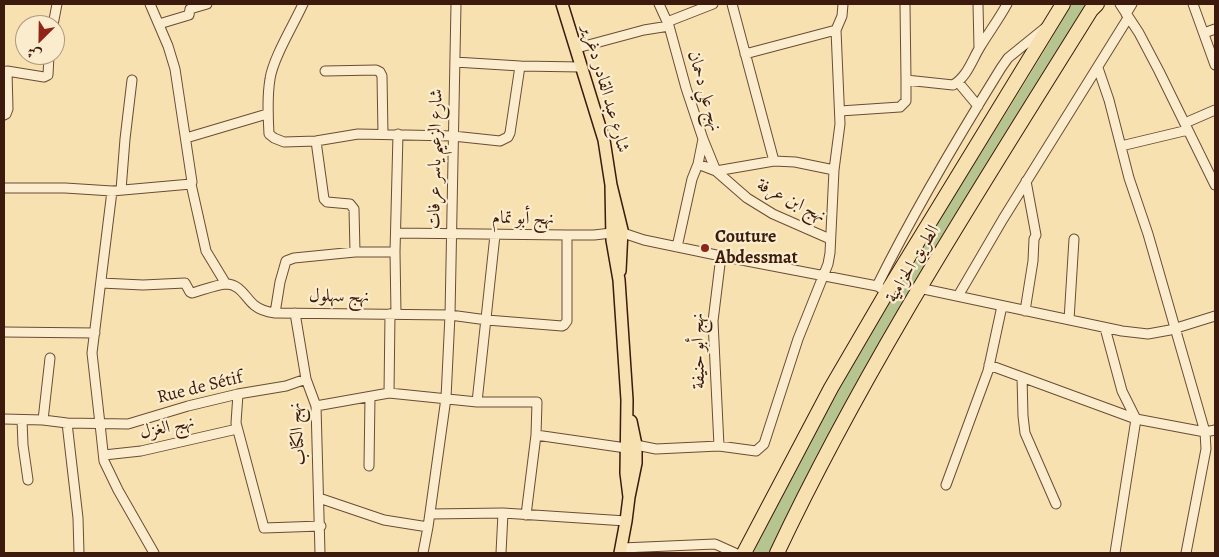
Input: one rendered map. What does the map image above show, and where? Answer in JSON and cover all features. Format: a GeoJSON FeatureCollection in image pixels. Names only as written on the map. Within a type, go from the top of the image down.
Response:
{"type":"FeatureCollection","features":[{"type":"Feature","properties":{"kind":"highway","name":"الطريق الحزامية"},"geometry":{"type":"LineString","coordinates":[[744,553],[882,289],[1064,4]]}},
{"type":"Feature","properties":{"kind":"highway","name":"الطريق الحزامية"},"geometry":{"type":"LineString","coordinates":[[777,553],[855,402],[919,288],[1091,10],[1097,4]]}},
{"type":"Feature","properties":{"kind":"main road","name":"شارع عبد القادر دغرير"},"geometry":{"type":"LineString","coordinates":[[562,4],[604,140],[617,236],[627,400],[631,451],[635,474],[629,497],[621,550]]}},
{"type":"Feature","properties":{"kind":"street"},"geometry":{"type":"LineString","coordinates":[[101,283],[143,285],[185,283],[192,293],[226,284],[206,251],[192,183],[175,69],[160,24],[150,4]]}},
{"type":"Feature","properties":{"kind":"street"},"geometry":{"type":"LineString","coordinates":[[160,24],[190,15],[190,9],[207,4]]}},
{"type":"Feature","properties":{"kind":"street"},"geometry":{"type":"LineString","coordinates":[[303,4],[270,78],[267,114],[270,134],[284,142],[316,141],[358,134],[453,136],[500,141],[508,137],[510,133],[520,66]]}},
{"type":"Feature","properties":{"kind":"street","name":"شارع الزعيم ياسر عرفات"},"geometry":{"type":"LineString","coordinates":[[423,553],[446,398],[450,315],[456,4]]}},
{"type":"Feature","properties":{"kind":"street","name":"نهج علي دحمان"},"geometry":{"type":"LineString","coordinates":[[659,4],[668,24],[702,139],[698,164],[692,179],[677,247]]}},
{"type":"Feature","properties":{"kind":"street"},"geometry":{"type":"LineString","coordinates":[[576,48],[668,24],[713,4]]}},
{"type":"Feature","properties":{"kind":"street"},"geometry":{"type":"LineString","coordinates":[[732,4],[774,161]]}},
{"type":"Feature","properties":{"kind":"street"},"geometry":{"type":"LineString","coordinates":[[536,435],[631,451],[719,446],[756,451],[764,444],[798,339],[828,264],[840,111],[836,30],[842,16],[843,4]]}},
{"type":"Feature","properties":{"kind":"street"},"geometry":{"type":"LineString","coordinates":[[840,111],[900,107],[906,101],[905,4]]}},
{"type":"Feature","properties":{"kind":"street"},"geometry":{"type":"LineString","coordinates":[[978,4],[979,48]]}},
{"type":"Feature","properties":{"kind":"street"},"geometry":{"type":"LineString","coordinates":[[906,80],[953,85],[958,82],[968,70],[979,48],[1007,4]]}},
{"type":"Feature","properties":{"kind":"street"},"geometry":{"type":"LineString","coordinates":[[1120,4],[1139,34],[1215,186]]}},
{"type":"Feature","properties":{"kind":"street"},"geometry":{"type":"LineString","coordinates":[[958,296],[1026,181],[1098,68],[1132,4]]}},
{"type":"Feature","properties":{"kind":"street"},"geometry":{"type":"LineString","coordinates":[[1193,4],[1215,65]]}},
{"type":"Feature","properties":{"kind":"street"},"geometry":{"type":"LineString","coordinates":[[882,289],[903,233],[946,156],[1008,58],[1054,20]]}},
{"type":"Feature","properties":{"kind":"street"},"geometry":{"type":"LineString","coordinates":[[1204,33],[1215,28]]}},
{"type":"Feature","properties":{"kind":"street"},"geometry":{"type":"LineString","coordinates":[[745,54],[836,30]]}},
{"type":"Feature","properties":{"kind":"street"},"geometry":{"type":"LineString","coordinates":[[455,62],[581,67]]}},
{"type":"Feature","properties":{"kind":"street"},"geometry":{"type":"LineString","coordinates":[[4,115],[8,110],[7,71],[44,77],[48,75],[48,65]]}},
{"type":"Feature","properties":{"kind":"street"},"geometry":{"type":"LineString","coordinates":[[1098,68],[1206,432],[1206,449],[1186,553]]}},
{"type":"Feature","properties":{"kind":"street"},"geometry":{"type":"LineString","coordinates":[[325,71],[376,70],[380,72],[382,76],[383,134]]}},
{"type":"Feature","properties":{"kind":"street"},"geometry":{"type":"LineString","coordinates":[[132,80],[125,139],[101,283],[92,353],[104,461],[118,490],[154,553]]}},
{"type":"Feature","properties":{"kind":"street"},"geometry":{"type":"LineString","coordinates":[[958,82],[978,106]]}},
{"type":"Feature","properties":{"kind":"street"},"geometry":{"type":"LineString","coordinates":[[1121,146],[1186,126],[1215,110]]}},
{"type":"Feature","properties":{"kind":"street"},"geometry":{"type":"LineString","coordinates":[[186,138],[267,114]]}},
{"type":"Feature","properties":{"kind":"street"},"geometry":{"type":"LineString","coordinates":[[389,393],[398,134]]}},
{"type":"Feature","properties":{"kind":"street"},"geometry":{"type":"LineString","coordinates":[[702,139],[716,171]]}},
{"type":"Feature","properties":{"kind":"street"},"geometry":{"type":"LineString","coordinates":[[316,141],[324,199],[331,203],[350,204],[354,209],[356,252]]}},
{"type":"Feature","properties":{"kind":"street"},"geometry":{"type":"LineString","coordinates":[[698,164],[716,171],[774,161],[796,162],[834,170]]}},
{"type":"Feature","properties":{"kind":"street","name":"نهج ابن عرفة"},"geometry":{"type":"LineString","coordinates":[[716,171],[747,198],[772,214],[830,239]]}},
{"type":"Feature","properties":{"kind":"street"},"geometry":{"type":"LineString","coordinates":[[1025,311],[1036,235],[1026,181]]}},
{"type":"Feature","properties":{"kind":"street"},"geometry":{"type":"LineString","coordinates":[[4,188],[117,190],[192,183]]}},
{"type":"Feature","properties":{"kind":"street","name":"نهج أبو تمام"},"geometry":{"type":"LineString","coordinates":[[396,233],[617,236],[882,289]]}},
{"type":"Feature","properties":{"kind":"street"},"geometry":{"type":"LineString","coordinates":[[476,402],[495,235]]}},
{"type":"Feature","properties":{"kind":"street","name":"نهج سهلول"},"geometry":{"type":"LineString","coordinates":[[226,284],[237,286],[260,309],[275,313],[450,315],[562,326],[566,323],[567,236]]}},
{"type":"Feature","properties":{"kind":"street"},"geometry":{"type":"LineString","coordinates":[[1069,320],[1074,239]]}},
{"type":"Feature","properties":{"kind":"street"},"geometry":{"type":"LineString","coordinates":[[275,313],[280,282],[286,261],[294,258],[356,252],[395,252]]}},
{"type":"Feature","properties":{"kind":"street","name":"نهج أبو حنيفة"},"geometry":{"type":"LineString","coordinates":[[719,446],[713,320],[720,256]]}},
{"type":"Feature","properties":{"kind":"street"},"geometry":{"type":"LineString","coordinates":[[919,288],[1105,328],[1148,334],[1174,329],[1215,316]]}},
{"type":"Feature","properties":{"kind":"street"},"geometry":{"type":"LineString","coordinates":[[946,485],[973,415],[989,365],[1002,306]]}},
{"type":"Feature","properties":{"kind":"street","name":"نهج الكتاب"},"geometry":{"type":"LineString","coordinates":[[295,313],[306,378],[316,406],[321,526],[320,553]]}},
{"type":"Feature","properties":{"kind":"street"},"geometry":{"type":"LineString","coordinates":[[1105,328],[1122,391],[1136,419],[1115,553]]}},
{"type":"Feature","properties":{"kind":"street"},"geometry":{"type":"LineString","coordinates":[[4,332],[95,333]]}},
{"type":"Feature","properties":{"kind":"street"},"geometry":{"type":"LineString","coordinates":[[43,420],[50,358]]}},
{"type":"Feature","properties":{"kind":"street"},"geometry":{"type":"LineString","coordinates":[[989,365],[1136,419],[1206,432],[1215,430]]}},
{"type":"Feature","properties":{"kind":"street"},"geometry":{"type":"LineString","coordinates":[[1022,377],[1023,416],[1026,433],[1056,504]]}},
{"type":"Feature","properties":{"kind":"street","name":"Rue de Sétif"},"geometry":{"type":"LineString","coordinates":[[4,419],[128,424],[188,406],[238,394],[286,386],[306,378]]}},
{"type":"Feature","properties":{"kind":"street"},"geometry":{"type":"LineString","coordinates":[[316,406],[389,393],[476,402],[536,402],[536,435],[526,515]]}},
{"type":"Feature","properties":{"kind":"street"},"geometry":{"type":"LineString","coordinates":[[238,394],[237,429],[264,528],[321,526]]}},
{"type":"Feature","properties":{"kind":"street"},"geometry":{"type":"LineString","coordinates":[[369,466],[370,397]]}},
{"type":"Feature","properties":{"kind":"street"},"geometry":{"type":"LineString","coordinates":[[22,420],[28,480]]}},
{"type":"Feature","properties":{"kind":"street"},"geometry":{"type":"LineString","coordinates":[[67,423],[78,518],[79,553]]}},
{"type":"Feature","properties":{"kind":"street","name":"نهج الغزل"},"geometry":{"type":"LineString","coordinates":[[104,455],[141,451],[237,429]]}},
{"type":"Feature","properties":{"kind":"street"},"geometry":{"type":"LineString","coordinates":[[320,498],[384,520],[428,527]]}},
{"type":"Feature","properties":{"kind":"street"},"geometry":{"type":"LineString","coordinates":[[430,514],[504,513],[626,522]]}},
{"type":"Feature","properties":{"kind":"street"},"geometry":{"type":"LineString","coordinates":[[501,553],[504,513]]}},
{"type":"Feature","properties":{"kind":"street"},"geometry":{"type":"LineString","coordinates":[[621,550],[715,544],[735,553]]}},
{"type":"Feature","properties":{"kind":"green space"},"geometry":{"type":"Polygon","coordinates":[[[1072,4],[1087,4],[892,323],[831,432],[770,553],[753,553],[785,487],[837,390],[893,294],[1072,4]]]}},
{"type":"Feature","properties":{"kind":"place","name":"Couture Abdessmat"},"geometry":{"type":"Point","coordinates":[705,248]}}]}
